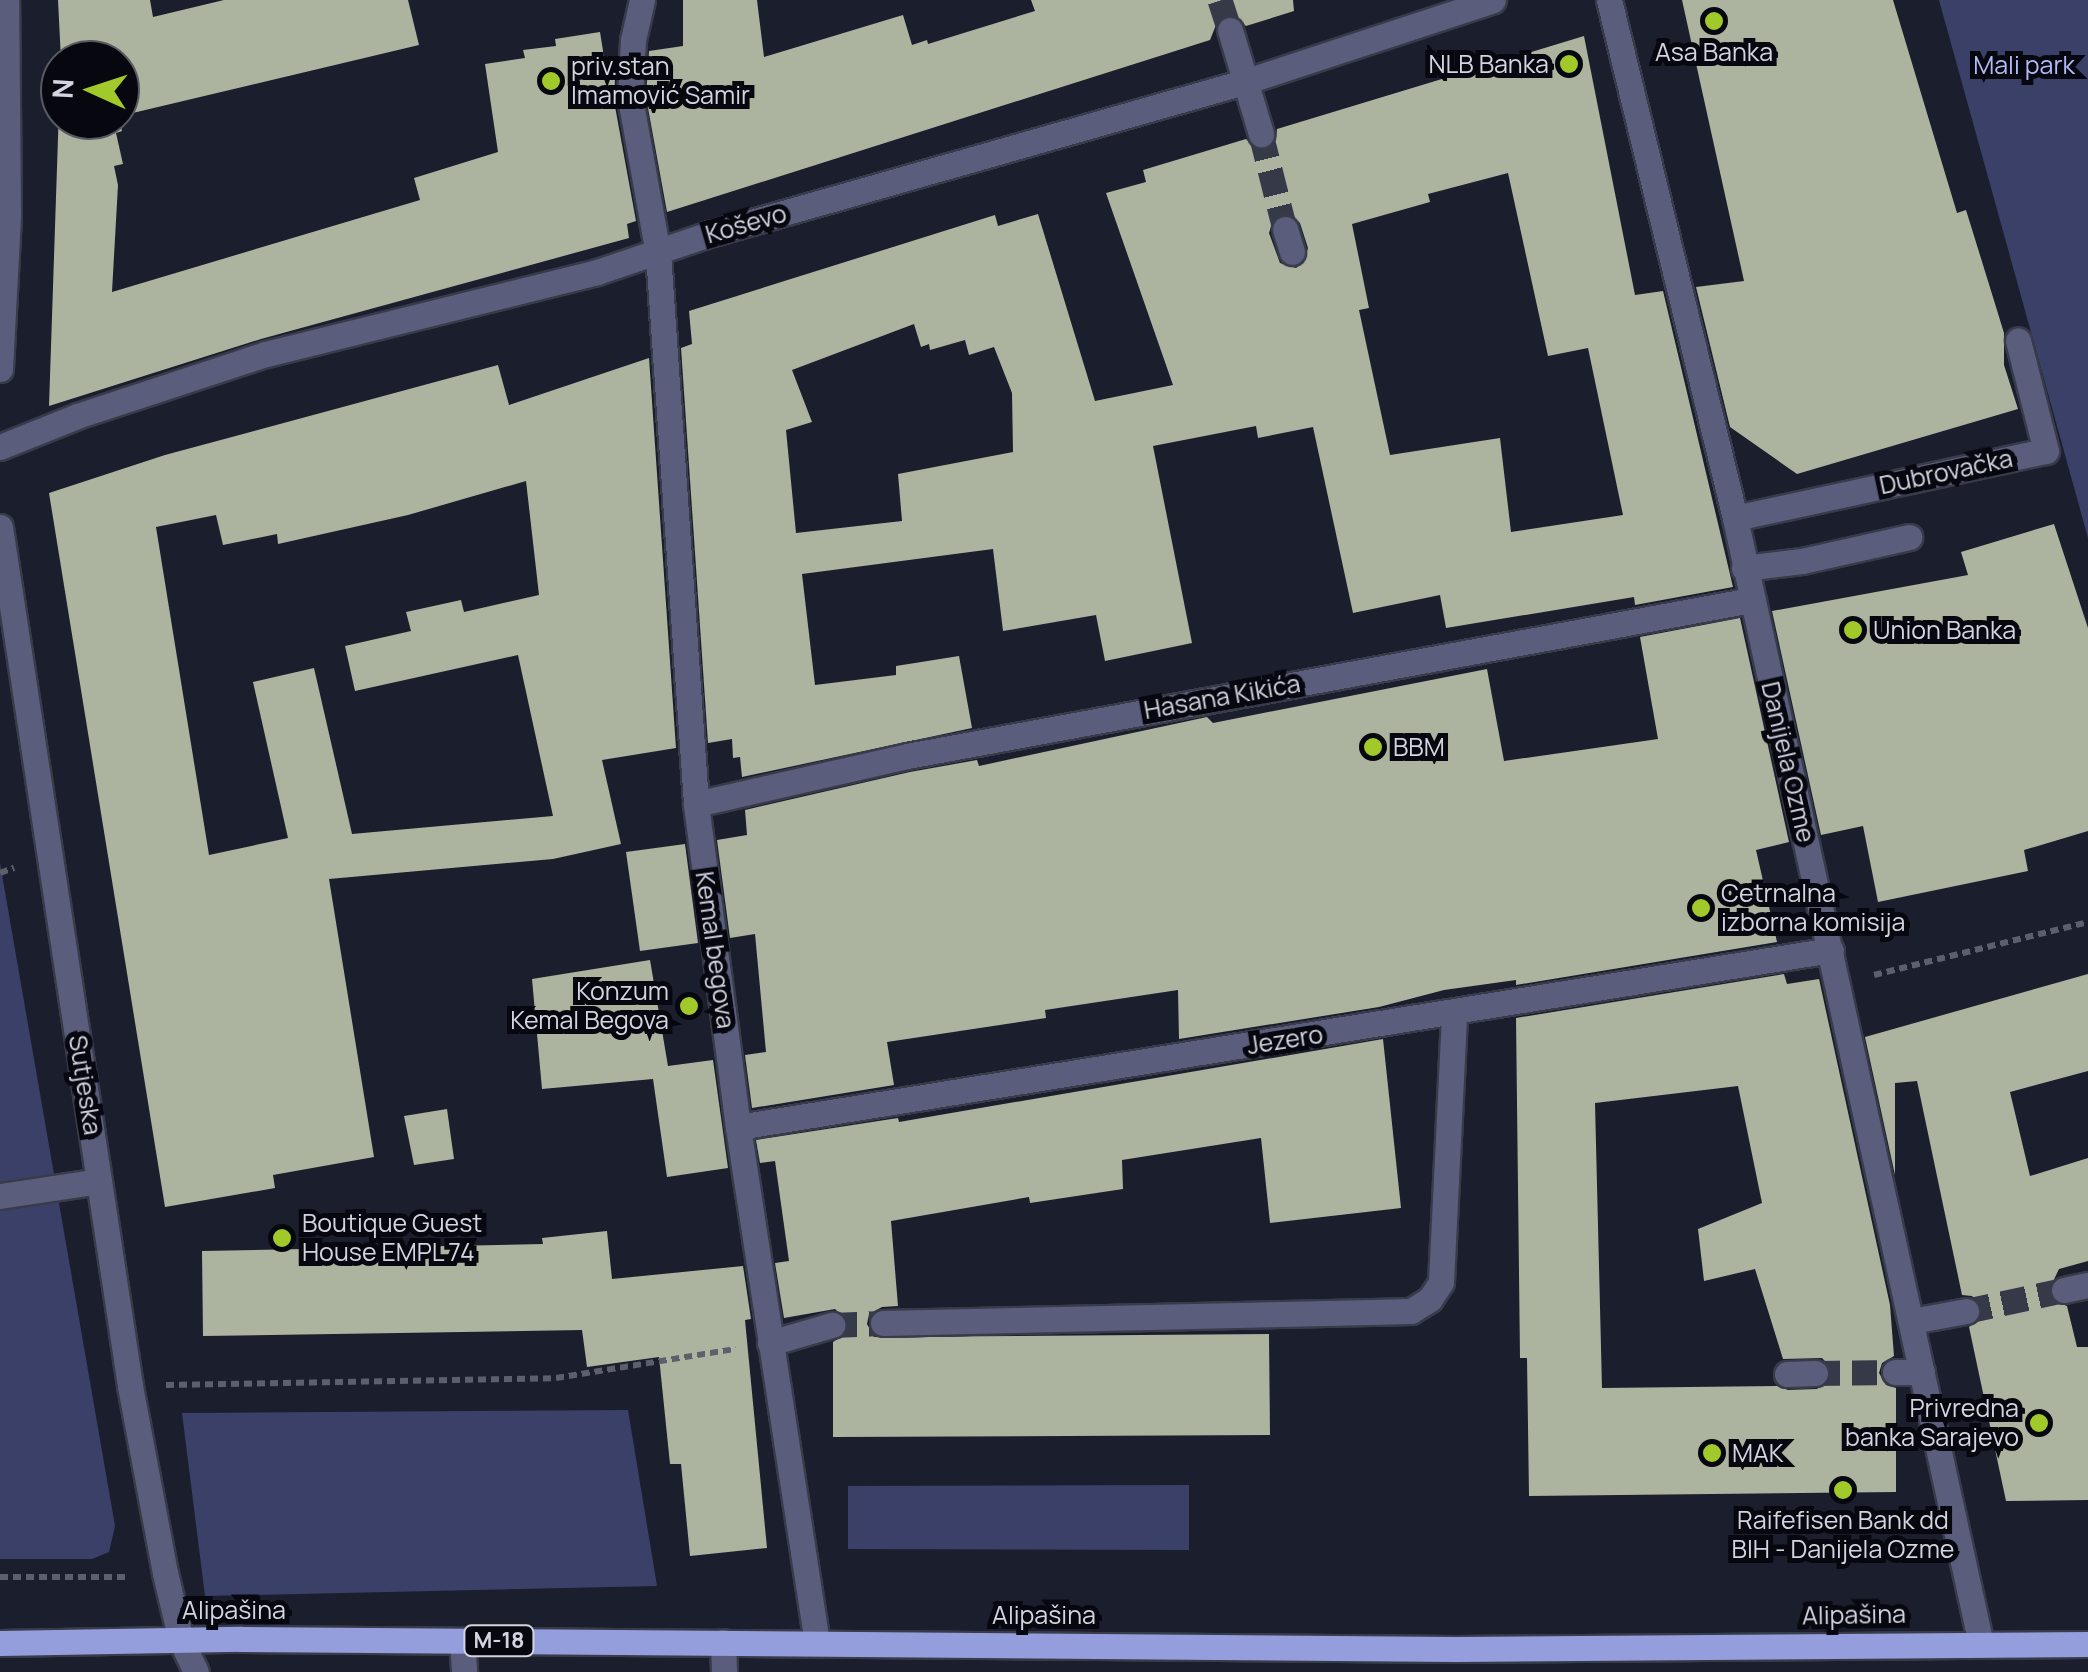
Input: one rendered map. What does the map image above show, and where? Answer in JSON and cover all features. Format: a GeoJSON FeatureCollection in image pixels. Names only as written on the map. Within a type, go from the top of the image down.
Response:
{"type":"FeatureCollection","features":[{"type":"Feature","properties":{"kind":"main road","name":"Alipašina"},"geometry":{"type":"LineString","coordinates":[[0,1642],[462,1640],[1455,1649],[2088,1644]]}},
{"type":"Feature","properties":{"kind":"street"},"geometry":{"type":"LineString","coordinates":[[0,369],[8,215],[6,0]]}},
{"type":"Feature","properties":{"kind":"street","name":"Kemal begova"},"geometry":{"type":"LineString","coordinates":[[642,0],[633,40],[630,98],[658,253],[696,804],[738,1127],[817,1643]]}},
{"type":"Feature","properties":{"kind":"street","name":"Koševo"},"geometry":{"type":"LineString","coordinates":[[0,448],[77,416],[266,354],[658,253],[706,235],[1244,82],[1493,0]]}},
{"type":"Feature","properties":{"kind":"street","name":"Danijela Ozme"},"geometry":{"type":"LineString","coordinates":[[1609,0],[1735,518],[1981,1644]]}},
{"type":"Feature","properties":{"kind":"street"},"geometry":{"type":"LineString","coordinates":[[1230,30],[1260,134]]}},
{"type":"Feature","properties":{"kind":"street","name":"Dubrovačka"},"geometry":{"type":"LineString","coordinates":[[1735,518],[2046,451],[2018,340]]}},
{"type":"Feature","properties":{"kind":"street","name":"Sutjeska"},"geometry":{"type":"LineString","coordinates":[[0,528],[130,1386],[181,1640],[196,1672]]}},
{"type":"Feature","properties":{"kind":"street"},"geometry":{"type":"LineString","coordinates":[[1744,568],[1802,561],[1908,537]]}},
{"type":"Feature","properties":{"kind":"street","name":"Hasana Kikića"},"geometry":{"type":"LineString","coordinates":[[696,804],[907,756],[1751,600]]}},
{"type":"Feature","properties":{"kind":"street","name":"Jezero"},"geometry":{"type":"LineString","coordinates":[[738,1127],[1831,950]]}},
{"type":"Feature","properties":{"kind":"street"},"geometry":{"type":"LineString","coordinates":[[883,1323],[1411,1310],[1430,1298],[1441,1282],[1454,1013]]}},
{"type":"Feature","properties":{"kind":"street"},"geometry":{"type":"LineString","coordinates":[[0,1196],[99,1181]]}},
{"type":"Feature","properties":{"kind":"street"},"geometry":{"type":"LineString","coordinates":[[1912,1320],[1966,1311]]}},
{"type":"Feature","properties":{"kind":"street"},"geometry":{"type":"LineString","coordinates":[[770,1343],[832,1325]]}},
{"type":"Feature","properties":{"kind":"street"},"geometry":{"type":"LineString","coordinates":[[1895,1372],[1922,1372]]}},
{"type":"Feature","properties":{"kind":"street"},"geometry":{"type":"LineString","coordinates":[[1787,1374],[1816,1373]]}},
{"type":"Feature","properties":{"kind":"street"},"geometry":{"type":"LineString","coordinates":[[462,1640],[464,1672]]}},
{"type":"Feature","properties":{"kind":"street"},"geometry":{"type":"LineString","coordinates":[[722,1642],[724,1672]]}},
{"type":"Feature","properties":{"kind":"path"},"geometry":{"type":"LineString","coordinates":[[0,873],[15,868]]}},
{"type":"Feature","properties":{"kind":"path"},"geometry":{"type":"LineString","coordinates":[[1838,983],[2021,942],[2088,922]]}},
{"type":"Feature","properties":{"kind":"path"},"geometry":{"type":"LineString","coordinates":[[130,1386],[556,1378],[770,1343]]}},
{"type":"Feature","properties":{"kind":"path"},"geometry":{"type":"LineString","coordinates":[[0,1577],[125,1576]]}},
{"type":"Feature","properties":{"kind":"green space","name":"Mali park"},"geometry":{"type":"Polygon","coordinates":[[[1939,0],[2088,0],[2088,538],[1939,0]]]}},
{"type":"Feature","properties":{"kind":"green space"},"geometry":{"type":"Polygon","coordinates":[[[0,863],[115,1526],[109,1552],[92,1559],[0,1559],[0,863]]]}},
{"type":"Feature","properties":{"kind":"green space"},"geometry":{"type":"Polygon","coordinates":[[[628,1410],[657,1586],[205,1596],[182,1413],[628,1410]]]}},
{"type":"Feature","properties":{"kind":"green space"},"geometry":{"type":"Polygon","coordinates":[[[1189,1485],[1189,1550],[848,1549],[848,1486],[1189,1485]]]}},
{"type":"Feature","properties":{"kind":"building"},"geometry":{"type":"Polygon","coordinates":[[[58,0],[150,0],[153,17],[224,0],[408,0],[419,45],[140,111],[140,40],[60,40],[58,0]]]}},
{"type":"Feature","properties":{"kind":"building"},"geometry":{"type":"Polygon","coordinates":[[[683,0],[757,0],[764,57],[903,15],[912,45],[927,40],[928,44],[1035,11],[1031,0],[1293,0],[1294,11],[1246,26],[1235,15],[1224,15],[1210,40],[667,212],[646,97],[649,51],[683,46],[683,0]]]}},
{"type":"Feature","properties":{"kind":"building"},"geometry":{"type":"Polygon","coordinates":[[[1682,0],[1893,0],[1957,213],[1966,210],[2004,333],[2004,365],[2018,409],[1797,474],[1730,427],[1696,287],[1744,281],[1682,0]]]}},
{"type":"Feature","properties":{"kind":"building"},"geometry":{"type":"Polygon","coordinates":[[[600,32],[604,57],[616,56],[614,101],[636,221],[627,224],[629,238],[261,339],[49,406],[58,140],[118,140],[123,164],[114,166],[118,185],[112,292],[420,200],[414,178],[498,152],[485,64],[525,58],[523,50],[556,46],[555,39],[600,32]]]}},
{"type":"Feature","properties":{"kind":"building"},"geometry":{"type":"Polygon","coordinates":[[[1584,36],[1635,295],[1663,291],[1733,587],[1635,605],[1634,597],[1446,628],[1440,595],[1353,613],[1313,427],[1258,438],[1256,426],[1153,446],[1192,643],[1105,661],[1096,615],[1003,631],[993,549],[802,574],[815,685],[896,675],[896,666],[959,656],[972,728],[742,777],[740,757],[733,758],[732,739],[708,743],[681,348],[692,344],[689,311],[995,215],[998,226],[1038,214],[1095,401],[1173,385],[1106,193],[1146,182],[1143,170],[1246,139],[1256,149],[1267,149],[1276,139],[1277,129],[1584,36]],[[1508,173],[1428,194],[1430,202],[1352,224],[1369,308],[1359,310],[1390,455],[1500,438],[1511,532],[1623,515],[1588,348],[1548,356],[1508,173]],[[1288,213],[1274,217],[1269,233],[1280,263],[1296,268],[1304,262],[1308,248],[1300,223],[1288,213]],[[914,324],[792,370],[812,422],[786,430],[796,533],[902,521],[898,474],[1013,452],[1012,393],[994,347],[969,355],[965,340],[930,350],[929,344],[921,347],[914,324]]]}},
{"type":"Feature","properties":{"kind":"building"},"geometry":{"type":"Polygon","coordinates":[[[649,358],[676,748],[602,760],[621,844],[553,859],[329,879],[374,1157],[273,1175],[275,1188],[165,1207],[49,493],[165,455],[498,365],[509,405],[649,358]],[[526,481],[408,515],[278,544],[277,534],[223,545],[216,515],[156,527],[209,855],[288,838],[253,682],[314,668],[352,834],[553,816],[518,655],[355,691],[345,646],[411,631],[406,612],[461,600],[464,612],[539,595],[526,481]]]}},
{"type":"Feature","properties":{"kind":"building"},"geometry":{"type":"Polygon","coordinates":[[[2054,524],[2088,628],[2088,831],[2024,850],[2028,871],[1878,902],[1863,826],[1821,835],[1772,611],[1968,575],[1961,552],[2054,524]]]}},
{"type":"Feature","properties":{"kind":"building"},"geometry":{"type":"Polygon","coordinates":[[[1740,618],[1789,842],[1756,850],[1777,942],[1516,985],[1516,980],[1444,990],[1379,1007],[1179,1039],[1178,990],[1045,1010],[1046,1018],[887,1042],[894,1085],[752,1108],[745,1055],[766,1052],[755,934],[730,938],[717,840],[747,835],[745,810],[910,772],[977,760],[979,766],[1207,717],[1213,723],[1487,669],[1504,761],[1658,739],[1640,637],[1740,618]]]}},
{"type":"Feature","properties":{"kind":"building"},"geometry":{"type":"Polygon","coordinates":[[[685,844],[698,943],[640,951],[626,852],[685,844]]]}},
{"type":"Feature","properties":{"kind":"building"},"geometry":{"type":"Polygon","coordinates":[[[650,960],[668,1066],[713,1060],[728,1168],[667,1177],[653,1079],[542,1089],[532,979],[650,960]]]}},
{"type":"Feature","properties":{"kind":"building"},"geometry":{"type":"Polygon","coordinates":[[[1784,974],[1787,984],[1819,979],[1890,1305],[1894,1356],[1882,1363],[1879,1373],[1886,1385],[1896,1388],[1896,1492],[1529,1496],[1527,1358],[1520,1358],[1516,1018],[1784,974]],[[1738,1086],[1595,1103],[1602,1388],[1817,1389],[1830,1380],[1829,1365],[1822,1358],[1783,1359],[1755,1269],[1704,1281],[1698,1229],[1762,1203],[1738,1086]]]}},
{"type":"Feature","properties":{"kind":"building"},"geometry":{"type":"Polygon","coordinates":[[[2088,974],[2088,1071],[2010,1092],[2030,1176],[2088,1158],[2088,1261],[2059,1269],[2048,1292],[2053,1301],[2067,1306],[2077,1347],[2088,1347],[2088,1500],[2006,1501],[1969,1327],[1981,1317],[1982,1307],[1972,1296],[1962,1295],[1917,1081],[1895,1083],[1895,1175],[1865,1037],[2088,974]]]}},
{"type":"Feature","properties":{"kind":"building"},"geometry":{"type":"Polygon","coordinates":[[[1383,1039],[1401,1208],[1270,1223],[1261,1138],[1122,1160],[1123,1189],[1030,1203],[1029,1197],[891,1221],[898,1306],[882,1307],[869,1314],[867,1324],[874,1337],[1269,1334],[1270,1435],[833,1437],[833,1342],[844,1335],[848,1321],[835,1309],[784,1318],[775,1263],[789,1261],[775,1161],[760,1163],[756,1140],[898,1118],[899,1122],[1383,1039]]]}},
{"type":"Feature","properties":{"kind":"building"},"geometry":{"type":"Polygon","coordinates":[[[447,1109],[454,1159],[414,1165],[404,1116],[447,1109]]]}},
{"type":"Feature","properties":{"kind":"building"},"geometry":{"type":"Polygon","coordinates":[[[607,1231],[612,1279],[743,1266],[751,1319],[745,1320],[767,1548],[690,1556],[681,1464],[670,1464],[659,1357],[587,1367],[582,1330],[203,1336],[202,1251],[543,1244],[542,1238],[607,1231]]]}},
{"type":"Feature","properties":{"kind":"tunnel"},"geometry":{"type":"LineString","coordinates":[[1220,0],[1230,30]]}},
{"type":"Feature","properties":{"kind":"tunnel"},"geometry":{"type":"LineString","coordinates":[[1261,134],[1285,229]]}},
{"type":"Feature","properties":{"kind":"tunnel"},"geometry":{"type":"LineString","coordinates":[[1966,1311],[2064,1290]]}},
{"type":"Feature","properties":{"kind":"tunnel"},"geometry":{"type":"LineString","coordinates":[[832,1325],[883,1323]]}},
{"type":"Feature","properties":{"kind":"tunnel"},"geometry":{"type":"LineString","coordinates":[[1815,1373],[1895,1372]]}},
{"type":"Feature","properties":{"kind":"place","name":"Asa Banka"},"geometry":{"type":"Point","coordinates":[1714,21]}},
{"type":"Feature","properties":{"kind":"place","name":"NLB Banka"},"geometry":{"type":"Point","coordinates":[1569,64]}},
{"type":"Feature","properties":{"kind":"place","name":"priv.stan Imamović Samir"},"geometry":{"type":"Point","coordinates":[551,81]}},
{"type":"Feature","properties":{"kind":"place","name":"Union Banka"},"geometry":{"type":"Point","coordinates":[1853,630]}},
{"type":"Feature","properties":{"kind":"place","name":"BBM"},"geometry":{"type":"Point","coordinates":[1373,747]}},
{"type":"Feature","properties":{"kind":"place","name":"Cetrnalna izborna komisija"},"geometry":{"type":"Point","coordinates":[1701,908]}},
{"type":"Feature","properties":{"kind":"place","name":"Konzum Kemal Begova"},"geometry":{"type":"Point","coordinates":[689,1006]}},
{"type":"Feature","properties":{"kind":"place","name":"Boutique Guest House EMPL 74"},"geometry":{"type":"Point","coordinates":[282,1238]}},
{"type":"Feature","properties":{"kind":"place","name":"Privredna banka Sarajevo"},"geometry":{"type":"Point","coordinates":[2039,1423]}},
{"type":"Feature","properties":{"kind":"place","name":"MAK"},"geometry":{"type":"Point","coordinates":[1712,1453]}},
{"type":"Feature","properties":{"kind":"place","name":"Raifefisen Bank dd BIH - Danijela Ozme"},"geometry":{"type":"Point","coordinates":[1843,1490]}}]}
